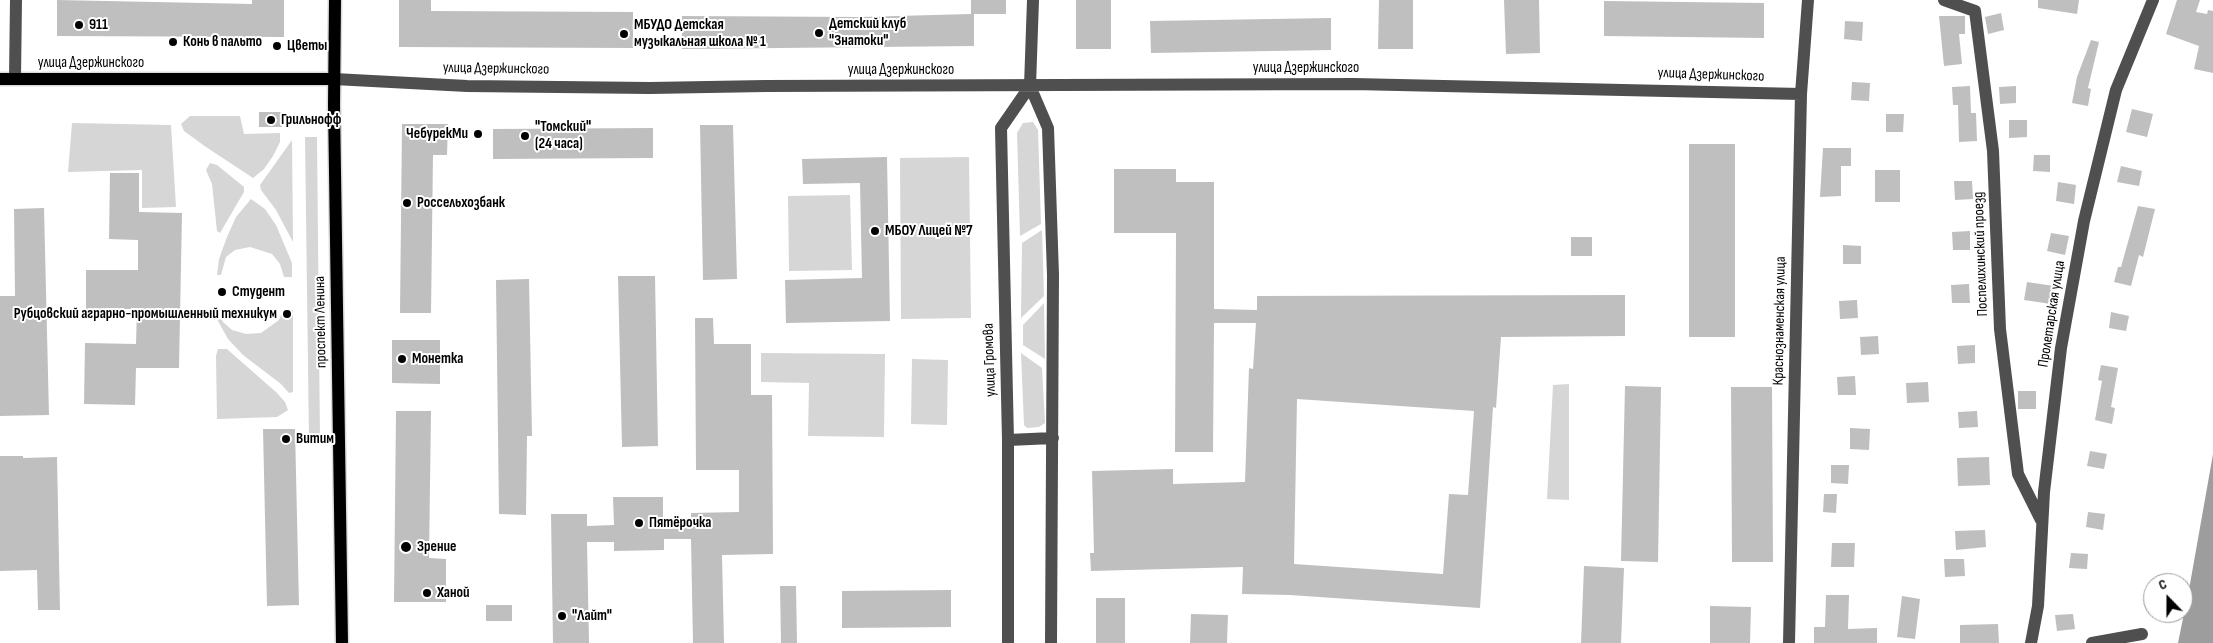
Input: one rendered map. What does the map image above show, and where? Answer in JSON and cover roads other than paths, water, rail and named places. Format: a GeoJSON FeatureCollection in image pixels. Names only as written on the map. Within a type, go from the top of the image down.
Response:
{"type":"FeatureCollection","features":[{"type":"Feature","properties":{"kind":"main road","name":"проспект Ленина"},"geometry":{"type":"LineString","coordinates":[[335,0],[334,79],[342,643]]}},
{"type":"Feature","properties":{"kind":"main road","name":"улица Дзержинского"},"geometry":{"type":"LineString","coordinates":[[0,79],[334,79]]}},
{"type":"Feature","properties":{"kind":"street"},"geometry":{"type":"LineString","coordinates":[[15,79],[16,0]]}},
{"type":"Feature","properties":{"kind":"street"},"geometry":{"type":"LineString","coordinates":[[1033,0],[1030,86],[1048,128],[1053,275],[1050,643]]}},
{"type":"Feature","properties":{"kind":"street","name":"Краснознаменская улица"},"geometry":{"type":"LineString","coordinates":[[1789,643],[1802,94],[1808,0]]}},
{"type":"Feature","properties":{"kind":"street","name":"Поспелихинский проезд"},"geometry":{"type":"LineString","coordinates":[[1944,0],[1975,11],[1993,151],[2000,329],[2018,474],[2042,522]]}},
{"type":"Feature","properties":{"kind":"street","name":"Пролетарская улица"},"geometry":{"type":"LineString","coordinates":[[2031,643],[2038,606],[2042,522],[2061,348],[2084,221],[2116,90],[2153,0]]}},
{"type":"Feature","properties":{"kind":"street","name":"улица Дзержинского"},"geometry":{"type":"LineString","coordinates":[[334,79],[467,86],[650,88],[1354,84],[1802,94]]}},
{"type":"Feature","properties":{"kind":"street","name":"улица Громова"},"geometry":{"type":"LineString","coordinates":[[1008,643],[1008,440],[1001,128],[1030,86]]}},
{"type":"Feature","properties":{"kind":"street"},"geometry":{"type":"LineString","coordinates":[[1008,440],[1053,438]]}},
{"type":"Feature","properties":{"kind":"street"},"geometry":{"type":"LineString","coordinates":[[2092,643],[2142,634]]}},
{"type":"Feature","properties":{"kind":"place","name":"911"},"geometry":{"type":"Point","coordinates":[79,25]}},
{"type":"Feature","properties":{"kind":"place","name":"Детский клуб \"Знатоки\""},"geometry":{"type":"Point","coordinates":[819,33]}},
{"type":"Feature","properties":{"kind":"place","name":"МБУДО Детская музыкальная школа № 1"},"geometry":{"type":"Point","coordinates":[624,34]}},
{"type":"Feature","properties":{"kind":"place","name":"Конь в пальто"},"geometry":{"type":"Point","coordinates":[173,42]}},
{"type":"Feature","properties":{"kind":"place","name":"Цветы"},"geometry":{"type":"Point","coordinates":[277,46]}},
{"type":"Feature","properties":{"kind":"place","name":"Грильнофф"},"geometry":{"type":"Point","coordinates":[271,120]}},
{"type":"Feature","properties":{"kind":"place","name":"ЧебурекМи"},"geometry":{"type":"Point","coordinates":[478,134]}},
{"type":"Feature","properties":{"kind":"place","name":"\"Томский\" (24 часа)"},"geometry":{"type":"Point","coordinates":[525,136]}},
{"type":"Feature","properties":{"kind":"place","name":"Россельхозбанк"},"geometry":{"type":"Point","coordinates":[407,203]}},
{"type":"Feature","properties":{"kind":"place","name":"МБОУ Лицей №7"},"geometry":{"type":"Point","coordinates":[875,231]}},
{"type":"Feature","properties":{"kind":"place","name":"Студент"},"geometry":{"type":"Point","coordinates":[222,292]}},
{"type":"Feature","properties":{"kind":"place","name":"Рубцовский аграрно-промышленный техникум"},"geometry":{"type":"Point","coordinates":[287,314]}},
{"type":"Feature","properties":{"kind":"place","name":"Монетка"},"geometry":{"type":"Point","coordinates":[402,359]}},
{"type":"Feature","properties":{"kind":"place","name":"Витим"},"geometry":{"type":"Point","coordinates":[286,439]}},
{"type":"Feature","properties":{"kind":"place","name":"Пятёрочка"},"geometry":{"type":"Point","coordinates":[639,523]}},
{"type":"Feature","properties":{"kind":"place","name":"Зрение"},"geometry":{"type":"Point","coordinates":[406,547]}},
{"type":"Feature","properties":{"kind":"place","name":"Ханой"},"geometry":{"type":"Point","coordinates":[427,593]}},
{"type":"Feature","properties":{"kind":"place","name":"\"Лайт\""},"geometry":{"type":"Point","coordinates":[562,616]}}]}
